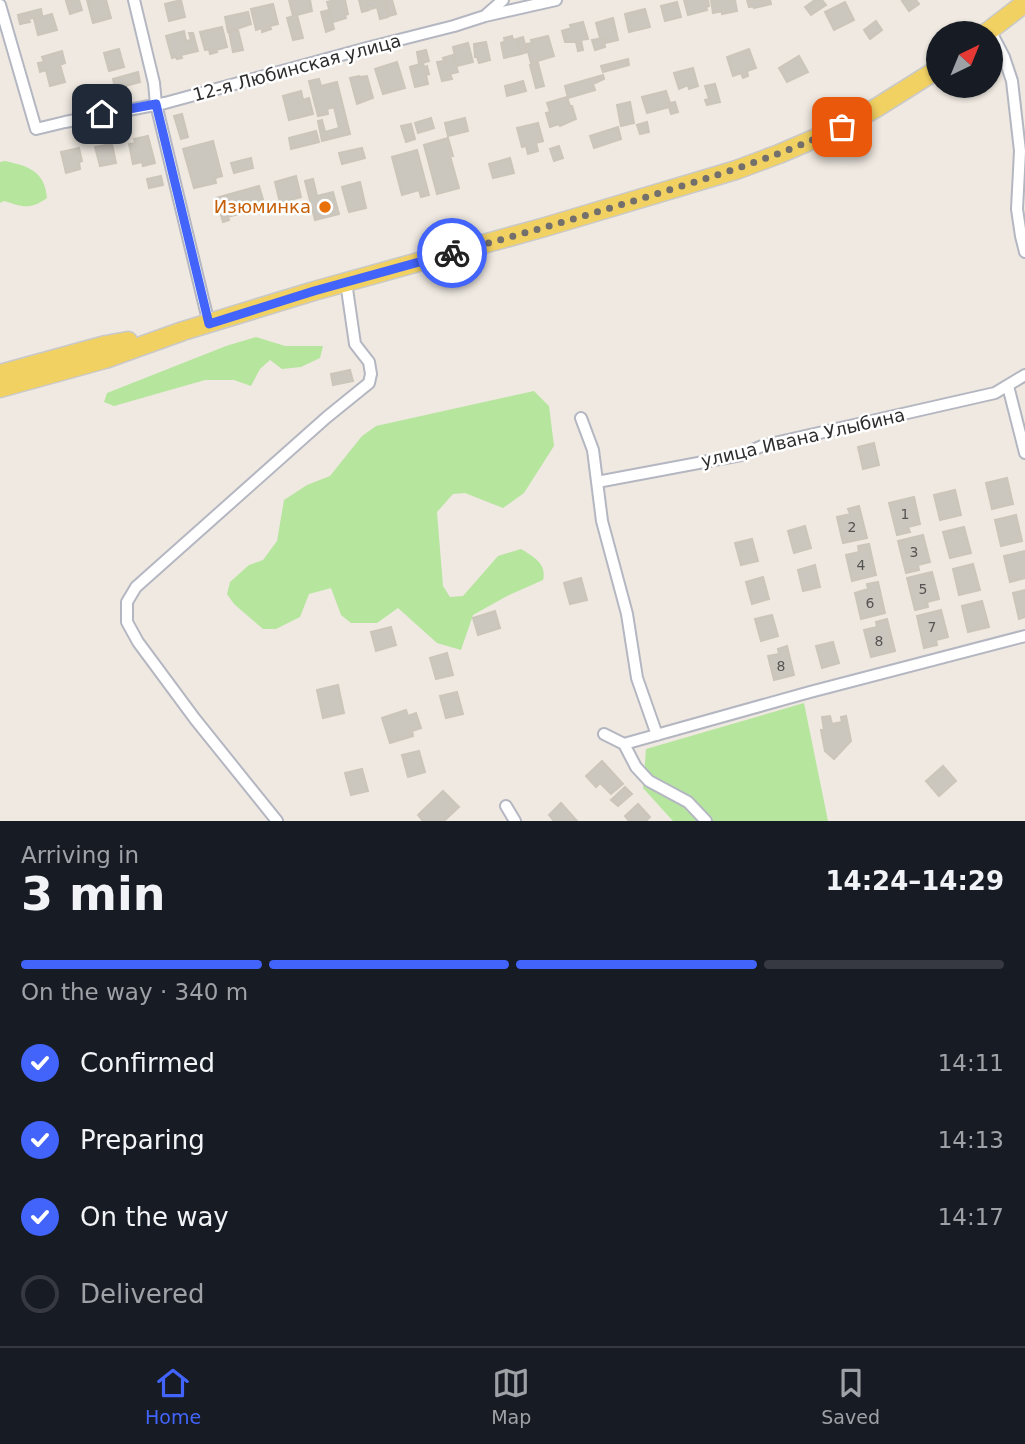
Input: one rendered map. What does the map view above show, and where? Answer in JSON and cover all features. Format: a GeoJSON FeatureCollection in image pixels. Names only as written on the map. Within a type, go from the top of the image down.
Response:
{"type":"FeatureCollection","features":[{"type":"Feature","properties":{"kind":"main road"},"geometry":{"type":"LineString","coordinates":[[1002,21],[1024,3]]}},
{"type":"Feature","properties":{"kind":"main road"},"geometry":{"type":"LineString","coordinates":[[0,388],[105,359],[183,331],[346,282],[736,170],[831,132],[926,77]]}},
{"type":"Feature","properties":{"kind":"main road"},"geometry":{"type":"LineString","coordinates":[[0,374],[106,345],[183,331]]}},
{"type":"Feature","properties":{"kind":"street"},"geometry":{"type":"LineString","coordinates":[[134,0],[209,324]]}},
{"type":"Feature","properties":{"kind":"street"},"geometry":{"type":"LineString","coordinates":[[485,16],[503,0]]}},
{"type":"Feature","properties":{"kind":"street","name":"12-я Любинская улица"},"geometry":{"type":"LineString","coordinates":[[0,5],[36,129],[156,104],[485,16],[556,0]]}},
{"type":"Feature","properties":{"kind":"street"},"geometry":{"type":"LineString","coordinates":[[1003,55],[1012,81],[1020,151],[1017,209],[1025,252]]}},
{"type":"Feature","properties":{"kind":"street"},"geometry":{"type":"LineString","coordinates":[[276,821],[138,642],[127,621],[127,602],[136,587],[369,383],[369,362],[355,344],[346,282]]}},
{"type":"Feature","properties":{"kind":"street","name":"улица Ивана Улыбина"},"geometry":{"type":"LineString","coordinates":[[597,482],[741,455],[762,446],[995,393],[1025,375]]}},
{"type":"Feature","properties":{"kind":"street"},"geometry":{"type":"LineString","coordinates":[[1007,386],[1025,453]]}},
{"type":"Feature","properties":{"kind":"street"},"geometry":{"type":"LineString","coordinates":[[581,418],[593,450],[602,522],[627,614],[637,678],[657,735]]}},
{"type":"Feature","properties":{"kind":"street"},"geometry":{"type":"LineString","coordinates":[[624,744],[797,695],[1025,636]]}},
{"type":"Feature","properties":{"kind":"street"},"geometry":{"type":"LineString","coordinates":[[604,734],[624,744],[636,767],[649,781],[688,803],[706,821]]}},
{"type":"Feature","properties":{"kind":"street"},"geometry":{"type":"LineString","coordinates":[[506,806],[515,821]]}},
{"type":"Feature","properties":{"kind":"green space"},"geometry":{"type":"Polygon","coordinates":[[[5,161],[34,171],[43,182],[47,198],[31,206],[4,201],[0,203],[0,162],[5,161]]]}},
{"type":"Feature","properties":{"kind":"green space"},"geometry":{"type":"Polygon","coordinates":[[[256,337],[285,346],[323,346],[320,358],[301,367],[282,369],[270,360],[260,369],[251,386],[234,380],[205,380],[114,406],[104,402],[107,393],[226,346],[256,337]]]}},
{"type":"Feature","properties":{"kind":"green space"},"geometry":{"type":"Polygon","coordinates":[[[534,391],[549,406],[554,446],[524,493],[503,508],[465,493],[453,494],[437,512],[443,586],[450,597],[463,596],[498,556],[521,549],[535,558],[544,574],[543,580],[473,615],[461,650],[437,643],[398,608],[377,623],[351,623],[341,615],[331,588],[309,594],[300,617],[276,629],[263,629],[234,604],[227,594],[230,582],[249,565],[263,560],[277,541],[284,500],[307,485],[330,476],[362,436],[376,426],[534,391]]]}},
{"type":"Feature","properties":{"kind":"green space"},"geometry":{"type":"Polygon","coordinates":[[[804,703],[828,821],[673,821],[643,788],[646,749],[804,703]]]}},
{"type":"Feature","properties":{"kind":"building"},"geometry":{"type":"Polygon","coordinates":[[[79,0],[82,10],[70,14],[66,1],[79,0]]]}},
{"type":"Feature","properties":{"kind":"building"},"geometry":{"type":"Polygon","coordinates":[[[87,0],[106,0],[111,18],[93,23],[87,0]]]}},
{"type":"Feature","properties":{"kind":"building"},"geometry":{"type":"Polygon","coordinates":[[[181,0],[185,17],[169,21],[165,4],[181,0]]]}},
{"type":"Feature","properties":{"kind":"building"},"geometry":{"type":"Polygon","coordinates":[[[289,0],[310,0],[312,11],[293,16],[289,0]]]}},
{"type":"Feature","properties":{"kind":"building"},"geometry":{"type":"Polygon","coordinates":[[[345,0],[348,14],[345,15],[346,18],[333,22],[327,2],[345,0]]]}},
{"type":"Feature","properties":{"kind":"building"},"geometry":{"type":"Polygon","coordinates":[[[359,0],[383,0],[388,17],[380,19],[377,7],[371,9],[370,6],[369,10],[362,12],[359,0]]]}},
{"type":"Feature","properties":{"kind":"building"},"geometry":{"type":"Polygon","coordinates":[[[392,0],[396,14],[389,16],[385,1],[392,0]]]}},
{"type":"Feature","properties":{"kind":"building"},"geometry":{"type":"Polygon","coordinates":[[[684,0],[708,0],[709,6],[706,7],[707,10],[688,15],[684,0]]]}},
{"type":"Feature","properties":{"kind":"building"},"geometry":{"type":"Polygon","coordinates":[[[711,0],[735,0],[737,11],[713,13],[711,0]]]}},
{"type":"Feature","properties":{"kind":"building"},"geometry":{"type":"Polygon","coordinates":[[[747,0],[770,0],[771,4],[754,8],[749,7],[747,0]]]}},
{"type":"Feature","properties":{"kind":"building"},"geometry":{"type":"Polygon","coordinates":[[[815,0],[822,0],[826,5],[811,15],[805,7],[815,0]]]}},
{"type":"Feature","properties":{"kind":"building"},"geometry":{"type":"Polygon","coordinates":[[[916,0],[919,4],[909,11],[902,1],[916,0]]]}},
{"type":"Feature","properties":{"kind":"building"},"geometry":{"type":"Polygon","coordinates":[[[677,2],[681,17],[665,21],[661,6],[677,2]]]}},
{"type":"Feature","properties":{"kind":"building"},"geometry":{"type":"Polygon","coordinates":[[[845,2],[854,20],[834,30],[825,12],[845,2]]]}},
{"type":"Feature","properties":{"kind":"building"},"geometry":{"type":"Polygon","coordinates":[[[273,4],[278,24],[262,32],[262,28],[256,30],[251,9],[273,4]]]}},
{"type":"Feature","properties":{"kind":"building"},"geometry":{"type":"Polygon","coordinates":[[[41,9],[42,15],[20,24],[18,15],[41,9]]]}},
{"type":"Feature","properties":{"kind":"building"},"geometry":{"type":"Polygon","coordinates":[[[645,9],[650,27],[629,32],[625,14],[645,9]]]}},
{"type":"Feature","properties":{"kind":"building"},"geometry":{"type":"Polygon","coordinates":[[[329,10],[334,29],[326,32],[321,12],[329,10]]]}},
{"type":"Feature","properties":{"kind":"building"},"geometry":{"type":"Polygon","coordinates":[[[248,12],[251,24],[228,32],[225,17],[248,12]]]}},
{"type":"Feature","properties":{"kind":"building"},"geometry":{"type":"Polygon","coordinates":[[[52,14],[57,30],[38,35],[34,19],[52,14]]]}},
{"type":"Feature","properties":{"kind":"building"},"geometry":{"type":"Polygon","coordinates":[[[297,15],[303,38],[293,40],[287,18],[297,15]]]}},
{"type":"Feature","properties":{"kind":"building"},"geometry":{"type":"Polygon","coordinates":[[[613,18],[618,40],[605,43],[604,37],[600,38],[596,23],[613,18]]]}},
{"type":"Feature","properties":{"kind":"building"},"geometry":{"type":"Polygon","coordinates":[[[876,21],[882,30],[870,39],[864,30],[876,21]]]}},
{"type":"Feature","properties":{"kind":"building"},"geometry":{"type":"Polygon","coordinates":[[[583,22],[588,39],[581,40],[583,50],[578,51],[576,42],[565,42],[562,31],[571,28],[570,25],[583,22]]]}},
{"type":"Feature","properties":{"kind":"building"},"geometry":{"type":"Polygon","coordinates":[[[222,27],[227,47],[210,54],[209,49],[205,50],[200,32],[222,27]]]}},
{"type":"Feature","properties":{"kind":"building"},"geometry":{"type":"Polygon","coordinates":[[[238,30],[243,50],[233,52],[229,32],[238,30]]]}},
{"type":"Feature","properties":{"kind":"building"},"geometry":{"type":"Polygon","coordinates":[[[184,31],[186,41],[191,40],[189,33],[193,33],[198,51],[181,55],[182,58],[172,58],[166,36],[184,31]]]}},
{"type":"Feature","properties":{"kind":"building"},"geometry":{"type":"Polygon","coordinates":[[[512,36],[513,40],[517,39],[521,54],[504,58],[501,43],[505,41],[504,38],[512,36]]]}},
{"type":"Feature","properties":{"kind":"building"},"geometry":{"type":"Polygon","coordinates":[[[548,36],[554,56],[531,63],[526,44],[548,36]]]}},
{"type":"Feature","properties":{"kind":"building"},"geometry":{"type":"Polygon","coordinates":[[[523,37],[527,52],[521,54],[517,39],[523,37]]]}},
{"type":"Feature","properties":{"kind":"building"},"geometry":{"type":"Polygon","coordinates":[[[603,38],[605,47],[595,50],[592,40],[603,38]]]}},
{"type":"Feature","properties":{"kind":"building"},"geometry":{"type":"Polygon","coordinates":[[[486,42],[490,60],[479,63],[475,57],[474,44],[486,42]]]}},
{"type":"Feature","properties":{"kind":"building"},"geometry":{"type":"Polygon","coordinates":[[[468,43],[473,62],[457,66],[453,47],[468,43]]]}},
{"type":"Feature","properties":{"kind":"building"},"geometry":{"type":"Polygon","coordinates":[[[119,49],[124,67],[109,71],[104,53],[119,49]]]}},
{"type":"Feature","properties":{"kind":"building"},"geometry":{"type":"Polygon","coordinates":[[[749,49],[756,68],[747,71],[748,76],[743,78],[741,73],[733,76],[727,57],[749,49]]]}},
{"type":"Feature","properties":{"kind":"building"},"geometry":{"type":"Polygon","coordinates":[[[426,50],[429,61],[419,64],[417,52],[426,50]]]}},
{"type":"Feature","properties":{"kind":"building"},"geometry":{"type":"Polygon","coordinates":[[[62,51],[65,63],[60,65],[65,82],[50,86],[46,70],[40,72],[38,63],[44,62],[42,57],[62,51]]]}},
{"type":"Feature","properties":{"kind":"building"},"geometry":{"type":"Polygon","coordinates":[[[453,55],[458,72],[450,74],[452,79],[442,81],[437,62],[453,55]]]}},
{"type":"Feature","properties":{"kind":"building"},"geometry":{"type":"Polygon","coordinates":[[[799,56],[808,72],[787,82],[779,68],[799,56]]]}},
{"type":"Feature","properties":{"kind":"building"},"geometry":{"type":"Polygon","coordinates":[[[628,59],[629,65],[603,72],[601,66],[628,59]]]}},
{"type":"Feature","properties":{"kind":"building"},"geometry":{"type":"Polygon","coordinates":[[[397,62],[405,88],[383,94],[375,69],[397,62]]]}},
{"type":"Feature","properties":{"kind":"building"},"geometry":{"type":"Polygon","coordinates":[[[423,63],[429,74],[426,75],[428,84],[415,87],[410,67],[423,63]]]}},
{"type":"Feature","properties":{"kind":"building"},"geometry":{"type":"Polygon","coordinates":[[[538,63],[544,86],[536,88],[530,65],[538,63]]]}},
{"type":"Feature","properties":{"kind":"building"},"geometry":{"type":"Polygon","coordinates":[[[693,68],[698,86],[689,89],[688,85],[679,89],[674,73],[693,68]]]}},
{"type":"Feature","properties":{"kind":"building"},"geometry":{"type":"Polygon","coordinates":[[[138,72],[140,82],[115,89],[113,79],[138,72]]]}},
{"type":"Feature","properties":{"kind":"building"},"geometry":{"type":"Polygon","coordinates":[[[603,75],[604,79],[593,84],[595,90],[568,98],[565,86],[603,75]]]}},
{"type":"Feature","properties":{"kind":"building"},"geometry":{"type":"Polygon","coordinates":[[[367,76],[373,98],[357,104],[350,78],[367,76]]]}},
{"type":"Feature","properties":{"kind":"building"},"geometry":{"type":"Polygon","coordinates":[[[319,79],[321,86],[337,82],[350,134],[322,141],[318,121],[322,120],[325,132],[339,128],[334,107],[327,109],[328,114],[318,116],[309,81],[319,79]]]}},
{"type":"Feature","properties":{"kind":"building"},"geometry":{"type":"Polygon","coordinates":[[[523,81],[526,91],[507,96],[505,86],[523,81]]]}},
{"type":"Feature","properties":{"kind":"building"},"geometry":{"type":"Polygon","coordinates":[[[715,84],[720,102],[707,105],[705,100],[709,99],[705,86],[715,84]]]}},
{"type":"Feature","properties":{"kind":"building"},"geometry":{"type":"Polygon","coordinates":[[[301,91],[303,100],[309,98],[313,114],[289,120],[283,96],[301,91]]]}},
{"type":"Feature","properties":{"kind":"building"},"geometry":{"type":"Polygon","coordinates":[[[666,91],[670,103],[675,102],[678,112],[671,114],[669,107],[647,113],[642,97],[666,91]]]}},
{"type":"Feature","properties":{"kind":"building"},"geometry":{"type":"Polygon","coordinates":[[[567,97],[576,119],[550,127],[546,113],[550,112],[547,103],[567,97]]]}},
{"type":"Feature","properties":{"kind":"building"},"geometry":{"type":"Polygon","coordinates":[[[630,102],[634,123],[621,126],[617,105],[630,102]]]}},
{"type":"Feature","properties":{"kind":"building"},"geometry":{"type":"Polygon","coordinates":[[[182,114],[188,137],[181,139],[174,116],[182,114]]]}},
{"type":"Feature","properties":{"kind":"building"},"geometry":{"type":"Polygon","coordinates":[[[431,118],[434,128],[418,133],[415,123],[431,118]]]}},
{"type":"Feature","properties":{"kind":"building"},"geometry":{"type":"Polygon","coordinates":[[[465,118],[468,131],[448,136],[445,123],[465,118]]]}},
{"type":"Feature","properties":{"kind":"building"},"geometry":{"type":"Polygon","coordinates":[[[647,122],[649,132],[640,134],[637,125],[647,122]]]}},
{"type":"Feature","properties":{"kind":"building"},"geometry":{"type":"Polygon","coordinates":[[[538,123],[543,141],[536,143],[538,151],[528,154],[526,146],[522,147],[517,128],[538,123]]]}},
{"type":"Feature","properties":{"kind":"building"},"geometry":{"type":"Polygon","coordinates":[[[411,124],[415,139],[406,142],[401,126],[411,124]]]}},
{"type":"Feature","properties":{"kind":"building"},"geometry":{"type":"Polygon","coordinates":[[[618,127],[621,139],[594,148],[590,136],[618,127]]]}},
{"type":"Feature","properties":{"kind":"building"},"geometry":{"type":"Polygon","coordinates":[[[316,131],[319,142],[291,149],[289,138],[316,131]]]}},
{"type":"Feature","properties":{"kind":"building"},"geometry":{"type":"Polygon","coordinates":[[[148,136],[155,163],[143,166],[142,162],[133,164],[129,144],[135,143],[134,139],[148,136]]]}},
{"type":"Feature","properties":{"kind":"building"},"geometry":{"type":"Polygon","coordinates":[[[448,138],[459,188],[437,194],[424,145],[448,138]]]}},
{"type":"Feature","properties":{"kind":"building"},"geometry":{"type":"Polygon","coordinates":[[[213,141],[222,176],[215,178],[216,183],[194,188],[183,149],[213,141]]]}},
{"type":"Feature","properties":{"kind":"building"},"geometry":{"type":"Polygon","coordinates":[[[112,144],[116,163],[100,166],[95,147],[112,144]]]}},
{"type":"Feature","properties":{"kind":"building"},"geometry":{"type":"Polygon","coordinates":[[[559,146],[563,158],[554,161],[550,149],[559,146]]]}},
{"type":"Feature","properties":{"kind":"building"},"geometry":{"type":"Polygon","coordinates":[[[79,148],[82,161],[79,162],[80,169],[66,173],[61,152],[79,148]]]}},
{"type":"Feature","properties":{"kind":"building"},"geometry":{"type":"Polygon","coordinates":[[[362,148],[365,158],[342,164],[339,153],[362,148]]]}},
{"type":"Feature","properties":{"kind":"building"},"geometry":{"type":"Polygon","coordinates":[[[417,150],[429,195],[421,197],[419,190],[402,195],[392,157],[417,150]]]}},
{"type":"Feature","properties":{"kind":"building"},"geometry":{"type":"Polygon","coordinates":[[[251,158],[253,168],[234,173],[231,163],[251,158]]]}},
{"type":"Feature","properties":{"kind":"building"},"geometry":{"type":"Polygon","coordinates":[[[510,158],[514,173],[493,178],[489,164],[510,158]]]}},
{"type":"Feature","properties":{"kind":"building"},"geometry":{"type":"Polygon","coordinates":[[[161,176],[163,185],[149,188],[147,179],[161,176]]]}},
{"type":"Feature","properties":{"kind":"building"},"geometry":{"type":"Polygon","coordinates":[[[296,176],[301,197],[280,203],[275,182],[296,176]]]}},
{"type":"Feature","properties":{"kind":"building"},"geometry":{"type":"Polygon","coordinates":[[[313,179],[317,196],[333,192],[339,214],[315,220],[305,181],[313,179]]]}},
{"type":"Feature","properties":{"kind":"building"},"geometry":{"type":"Polygon","coordinates":[[[360,182],[366,208],[349,212],[342,187],[360,182]]]}},
{"type":"Feature","properties":{"kind":"building"},"geometry":{"type":"Polygon","coordinates":[[[259,186],[266,210],[260,211],[259,208],[228,217],[229,220],[223,222],[216,198],[259,186]]]}},
{"type":"Feature","properties":{"kind":"building"},"geometry":{"type":"Polygon","coordinates":[[[350,370],[353,381],[333,385],[331,374],[350,370]]]}},
{"type":"Feature","properties":{"kind":"building"},"geometry":{"type":"Polygon","coordinates":[[[874,443],[879,465],[863,469],[858,447],[874,443]]]}},
{"type":"Feature","properties":{"kind":"building"},"geometry":{"type":"Polygon","coordinates":[[[1007,478],[1013,504],[992,509],[986,483],[1007,478]]]}},
{"type":"Feature","properties":{"kind":"building"},"geometry":{"type":"Polygon","coordinates":[[[955,490],[961,515],[940,520],[934,495],[955,490]]]}},
{"type":"Feature","properties":{"kind":"building"},"geometry":{"type":"Polygon","coordinates":[[[914,497],[920,524],[908,527],[910,532],[897,535],[889,503],[914,497]]]}},
{"type":"Feature","properties":{"kind":"building"},"geometry":{"type":"Polygon","coordinates":[[[859,506],[867,538],[843,543],[837,517],[850,514],[848,509],[859,506]]]}},
{"type":"Feature","properties":{"kind":"building"},"geometry":{"type":"Polygon","coordinates":[[[1016,515],[1022,541],[1001,546],[995,520],[1016,515]]]}},
{"type":"Feature","properties":{"kind":"building"},"geometry":{"type":"Polygon","coordinates":[[[805,526],[811,548],[794,553],[788,531],[805,526]]]}},
{"type":"Feature","properties":{"kind":"building"},"geometry":{"type":"Polygon","coordinates":[[[964,527],[971,553],[950,558],[943,532],[964,527]]]}},
{"type":"Feature","properties":{"kind":"building"},"geometry":{"type":"Polygon","coordinates":[[[923,535],[930,562],[918,565],[919,570],[906,573],[898,541],[923,535]]]}},
{"type":"Feature","properties":{"kind":"building"},"geometry":{"type":"Polygon","coordinates":[[[752,539],[758,561],[741,565],[735,543],[752,539]]]}},
{"type":"Feature","properties":{"kind":"building"},"geometry":{"type":"Polygon","coordinates":[[[869,544],[876,575],[852,581],[846,555],[859,552],[858,546],[869,544]]]}},
{"type":"Feature","properties":{"kind":"building"},"geometry":{"type":"Polygon","coordinates":[[[1025,551],[1025,578],[1010,582],[1004,556],[1025,551]]]}},
{"type":"Feature","properties":{"kind":"building"},"geometry":{"type":"Polygon","coordinates":[[[973,564],[980,590],[959,595],[953,569],[973,564]]]}},
{"type":"Feature","properties":{"kind":"building"},"geometry":{"type":"Polygon","coordinates":[[[815,565],[820,587],[803,591],[798,570],[815,565]]]}},
{"type":"Feature","properties":{"kind":"building"},"geometry":{"type":"Polygon","coordinates":[[[932,572],[939,599],[927,602],[928,607],[915,610],[907,578],[932,572]]]}},
{"type":"Feature","properties":{"kind":"building"},"geometry":{"type":"Polygon","coordinates":[[[763,577],[769,599],[752,604],[746,582],[763,577]]]}},
{"type":"Feature","properties":{"kind":"building"},"geometry":{"type":"Polygon","coordinates":[[[581,578],[587,600],[570,604],[564,583],[581,578]]]}},
{"type":"Feature","properties":{"kind":"building"},"geometry":{"type":"Polygon","coordinates":[[[878,582],[885,613],[861,619],[855,593],[868,589],[867,584],[878,582]]]}},
{"type":"Feature","properties":{"kind":"building"},"geometry":{"type":"Polygon","coordinates":[[[1025,590],[1025,617],[1019,619],[1013,593],[1025,590]]]}},
{"type":"Feature","properties":{"kind":"building"},"geometry":{"type":"Polygon","coordinates":[[[982,601],[989,627],[968,632],[962,606],[982,601]]]}},
{"type":"Feature","properties":{"kind":"building"},"geometry":{"type":"Polygon","coordinates":[[[941,610],[948,637],[936,640],[937,645],[924,648],[917,616],[941,610]]]}},
{"type":"Feature","properties":{"kind":"building"},"geometry":{"type":"Polygon","coordinates":[[[495,611],[500,628],[478,635],[473,618],[495,611]]]}},
{"type":"Feature","properties":{"kind":"building"},"geometry":{"type":"Polygon","coordinates":[[[772,615],[778,636],[761,641],[755,619],[772,615]]]}},
{"type":"Feature","properties":{"kind":"building"},"geometry":{"type":"Polygon","coordinates":[[[887,619],[895,651],[871,657],[864,630],[877,627],[876,622],[887,619]]]}},
{"type":"Feature","properties":{"kind":"building"},"geometry":{"type":"Polygon","coordinates":[[[391,627],[396,645],[376,651],[371,632],[391,627]]]}},
{"type":"Feature","properties":{"kind":"building"},"geometry":{"type":"Polygon","coordinates":[[[833,642],[839,663],[822,668],[816,646],[833,642]]]}},
{"type":"Feature","properties":{"kind":"building"},"geometry":{"type":"Polygon","coordinates":[[[787,646],[794,675],[774,680],[768,656],[779,654],[778,649],[787,646]]]}},
{"type":"Feature","properties":{"kind":"building"},"geometry":{"type":"Polygon","coordinates":[[[447,653],[453,675],[436,679],[430,658],[447,653]]]}},
{"type":"Feature","properties":{"kind":"building"},"geometry":{"type":"Polygon","coordinates":[[[338,685],[344,713],[323,718],[317,690],[338,685]]]}},
{"type":"Feature","properties":{"kind":"building"},"geometry":{"type":"Polygon","coordinates":[[[457,692],[463,714],[446,718],[440,696],[457,692]]]}},
{"type":"Feature","properties":{"kind":"building"},"geometry":{"type":"Polygon","coordinates":[[[406,710],[408,716],[416,713],[421,728],[412,731],[413,736],[390,743],[382,718],[406,710]]]}},
{"type":"Feature","properties":{"kind":"building"},"geometry":{"type":"Polygon","coordinates":[[[830,716],[832,724],[842,722],[841,717],[846,716],[851,741],[834,759],[825,751],[821,730],[824,730],[822,717],[830,716]]]}},
{"type":"Feature","properties":{"kind":"building"},"geometry":{"type":"Polygon","coordinates":[[[419,751],[425,772],[408,777],[402,755],[419,751]]]}},
{"type":"Feature","properties":{"kind":"building"},"geometry":{"type":"Polygon","coordinates":[[[602,761],[623,784],[611,794],[600,783],[596,787],[586,776],[602,761]]]}},
{"type":"Feature","properties":{"kind":"building"},"geometry":{"type":"Polygon","coordinates":[[[943,766],[956,781],[939,796],[926,781],[943,766]]]}},
{"type":"Feature","properties":{"kind":"building"},"geometry":{"type":"Polygon","coordinates":[[[362,769],[368,791],[351,795],[345,773],[362,769]]]}},
{"type":"Feature","properties":{"kind":"building"},"geometry":{"type":"Polygon","coordinates":[[[625,787],[632,794],[618,806],[611,800],[625,787]]]}},
{"type":"Feature","properties":{"kind":"building"},"geometry":{"type":"Polygon","coordinates":[[[443,791],[459,807],[444,821],[423,821],[418,815],[443,791]]]}},
{"type":"Feature","properties":{"kind":"building"},"geometry":{"type":"Polygon","coordinates":[[[561,803],[577,821],[554,821],[549,815],[561,803]]]}},
{"type":"Feature","properties":{"kind":"building"},"geometry":{"type":"Polygon","coordinates":[[[638,804],[650,817],[646,821],[629,821],[625,816],[638,804]]]}},
{"type":"Feature","properties":{"kind":"way so far"},"geometry":{"type":"LineString","coordinates":[[452,253],[736,170],[779,155],[842,127]]}},
{"type":"Feature","properties":{"kind":"place","name":"Изюминка"},"geometry":{"type":"Point","coordinates":[325,207]}},
{"type":"Feature","properties":{"kind":"route"},"geometry":{"type":"LineString","coordinates":[[102,114],[156,104],[209,324],[314,291],[452,253]]}}]}
